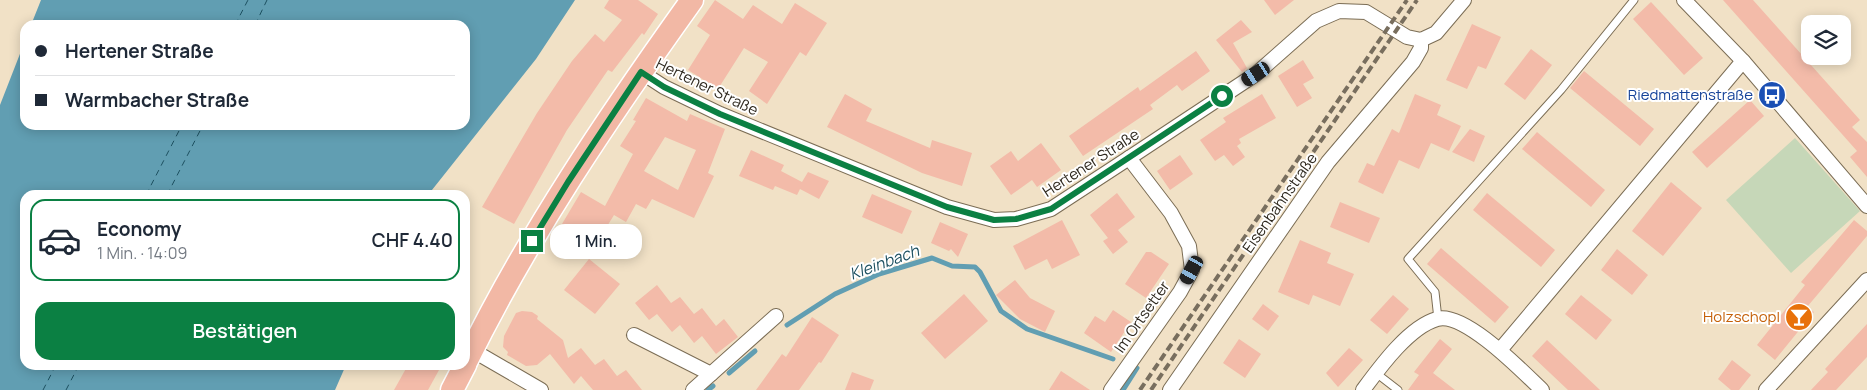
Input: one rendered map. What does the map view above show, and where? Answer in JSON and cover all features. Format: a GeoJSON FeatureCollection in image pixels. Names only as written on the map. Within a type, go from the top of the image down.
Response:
{"type":"FeatureCollection","features":[{"type":"Feature","properties":{"kind":"main road"},"geometry":{"type":"LineString","coordinates":[[470,355],[547,215],[641,72],[692,0]]}},
{"type":"Feature","properties":{"kind":"main road"},"geometry":{"type":"LineString","coordinates":[[452,390],[462,370]]}},
{"type":"Feature","properties":{"kind":"street"},"geometry":{"type":"LineString","coordinates":[[1421,40],[1436,33],[1464,0]]}},
{"type":"Feature","properties":{"kind":"street"},"geometry":{"type":"LineString","coordinates":[[1684,0],[1743,61],[1867,206]]}},
{"type":"Feature","properties":{"kind":"street","name":"Hertener Straße"},"geometry":{"type":"LineString","coordinates":[[641,72],[664,87],[720,114],[947,207],[994,220],[1016,219],[1051,209],[1256,74],[1308,27],[1327,15],[1339,11],[1366,12],[1407,37],[1421,40]]}},
{"type":"Feature","properties":{"kind":"street","name":"Eisenbahnstraße"},"geometry":{"type":"LineString","coordinates":[[1170,390],[1328,162],[1413,62],[1421,48],[1421,40]]}},
{"type":"Feature","properties":{"kind":"street"},"geometry":{"type":"LineString","coordinates":[[1500,350],[1743,61]]}},
{"type":"Feature","properties":{"kind":"street","name":"Im Ortsetter"},"geometry":{"type":"LineString","coordinates":[[1111,390],[1180,292],[1192,270],[1190,246],[1171,213],[1129,158]]}},
{"type":"Feature","properties":{"kind":"street"},"geometry":{"type":"LineString","coordinates":[[1766,390],[1867,280]]}},
{"type":"Feature","properties":{"kind":"street"},"geometry":{"type":"LineString","coordinates":[[693,390],[776,316]]}},
{"type":"Feature","properties":{"kind":"street"},"geometry":{"type":"LineString","coordinates":[[1363,390],[1376,373],[1419,328],[1438,318],[1455,319],[1500,350],[1542,390]]}},
{"type":"Feature","properties":{"kind":"street"},"geometry":{"type":"LineString","coordinates":[[634,336],[711,374]]}},
{"type":"Feature","properties":{"kind":"street"},"geometry":{"type":"LineString","coordinates":[[470,361],[541,390]]}},
{"type":"Feature","properties":{"kind":"lane"},"geometry":{"type":"LineString","coordinates":[[1438,318],[1435,292],[1408,260],[1561,90],[1634,0]]}},
{"type":"Feature","properties":{"kind":"lane"},"geometry":{"type":"LineString","coordinates":[[1376,373],[1398,390]]}},
{"type":"Feature","properties":{"kind":"green space"},"geometry":{"type":"Polygon","coordinates":[[[1795,138],[1860,211],[1791,273],[1726,200],[1795,138]]]}},
{"type":"Feature","properties":{"kind":"water"},"geometry":{"type":"Polygon","coordinates":[[[41,0],[575,0],[536,59],[432,190],[20,190],[20,370],[344,370],[335,390],[0,390],[0,105],[20,54],[20,130],[470,130],[470,20],[33,20],[41,0]]]}},
{"type":"Feature","properties":{"kind":"building"},"geometry":{"type":"Polygon","coordinates":[[[609,0],[638,0],[658,14],[644,35],[642,33],[612,72],[608,70],[567,130],[514,224],[482,207],[537,113],[572,61],[595,34],[604,42],[622,20],[604,8],[609,0]]]}},
{"type":"Feature","properties":{"kind":"building"},"geometry":{"type":"Polygon","coordinates":[[[715,0],[743,19],[753,5],[782,24],[795,3],[827,23],[806,56],[800,52],[767,104],[749,91],[768,62],[744,48],[718,89],[688,70],[710,35],[697,26],[715,0]]]}},
{"type":"Feature","properties":{"kind":"building"},"geometry":{"type":"Polygon","coordinates":[[[1264,0],[1294,0],[1275,15],[1264,0]]]}},
{"type":"Feature","properties":{"kind":"building"},"geometry":{"type":"Polygon","coordinates":[[[1723,0],[1753,0],[1801,54],[1801,65],[1811,65],[1860,120],[1852,127],[1867,142],[1867,177],[1850,157],[1857,151],[1723,0]]]}},
{"type":"Feature","properties":{"kind":"building"},"geometry":{"type":"Polygon","coordinates":[[[1651,2],[1703,58],[1684,75],[1633,19],[1651,2]]]}},
{"type":"Feature","properties":{"kind":"building"},"geometry":{"type":"Polygon","coordinates":[[[1241,20],[1252,32],[1233,43],[1247,68],[1242,72],[1216,40],[1241,20]]]}},
{"type":"Feature","properties":{"kind":"building"},"geometry":{"type":"Polygon","coordinates":[[[1472,24],[1501,37],[1486,69],[1478,66],[1467,89],[1446,80],[1472,24]]]}},
{"type":"Feature","properties":{"kind":"building"},"geometry":{"type":"Polygon","coordinates":[[[1531,49],[1552,65],[1525,100],[1504,84],[1531,49]]]}},
{"type":"Feature","properties":{"kind":"building"},"geometry":{"type":"Polygon","coordinates":[[[1196,51],[1210,71],[1182,91],[1177,85],[1150,105],[1153,109],[1083,156],[1069,136],[1138,87],[1140,91],[1196,51]]]}},
{"type":"Feature","properties":{"kind":"building"},"geometry":{"type":"Polygon","coordinates":[[[1303,60],[1314,78],[1303,84],[1312,98],[1297,107],[1278,76],[1303,60]]]}},
{"type":"Feature","properties":{"kind":"building"},"geometry":{"type":"Polygon","coordinates":[[[1584,71],[1654,129],[1640,146],[1570,88],[1584,71]]]}},
{"type":"Feature","properties":{"kind":"building"},"geometry":{"type":"Polygon","coordinates":[[[845,94],[872,109],[866,121],[930,148],[932,140],[972,153],[962,186],[922,173],[827,127],[845,94]]]}},
{"type":"Feature","properties":{"kind":"building"},"geometry":{"type":"Polygon","coordinates":[[[1262,94],[1276,118],[1239,139],[1241,143],[1237,146],[1245,157],[1233,166],[1224,155],[1215,161],[1200,140],[1226,122],[1223,118],[1262,94]]]}},
{"type":"Feature","properties":{"kind":"building"},"geometry":{"type":"Polygon","coordinates":[[[1415,94],[1441,105],[1437,115],[1461,126],[1449,151],[1431,143],[1419,169],[1399,160],[1383,194],[1358,182],[1367,163],[1374,166],[1392,129],[1399,133],[1415,94]]]}},
{"type":"Feature","properties":{"kind":"building"},"geometry":{"type":"Polygon","coordinates":[[[646,98],[687,121],[690,114],[725,129],[708,173],[714,176],[694,218],[652,199],[646,209],[636,204],[626,222],[614,215],[596,244],[562,224],[581,192],[605,206],[633,154],[620,146],[636,121],[633,120],[646,98]],[[665,137],[644,171],[678,190],[696,150],[665,137]]]}},
{"type":"Feature","properties":{"kind":"building"},"geometry":{"type":"Polygon","coordinates":[[[1750,100],[1764,116],[1707,168],[1692,152],[1750,100]]]}},
{"type":"Feature","properties":{"kind":"building"},"geometry":{"type":"Polygon","coordinates":[[[1470,129],[1485,136],[1474,162],[1452,152],[1470,129]]]}},
{"type":"Feature","properties":{"kind":"building"},"geometry":{"type":"Polygon","coordinates":[[[1537,132],[1605,190],[1591,207],[1522,149],[1537,132]]]}},
{"type":"Feature","properties":{"kind":"building"},"geometry":{"type":"Polygon","coordinates":[[[1041,143],[1061,170],[1037,187],[1032,180],[1011,195],[990,166],[1011,151],[1018,161],[1041,143]]]}},
{"type":"Feature","properties":{"kind":"building"},"geometry":{"type":"Polygon","coordinates":[[[751,150],[784,165],[781,171],[802,182],[808,172],[829,181],[819,199],[800,189],[797,195],[775,186],[773,190],[739,176],[751,150]]]}},
{"type":"Feature","properties":{"kind":"building"},"geometry":{"type":"Polygon","coordinates":[[[1180,155],[1193,174],[1170,190],[1157,171],[1180,155]]]}},
{"type":"Feature","properties":{"kind":"building"},"geometry":{"type":"Polygon","coordinates":[[[1671,182],[1702,208],[1663,256],[1632,231],[1671,182]]]}},
{"type":"Feature","properties":{"kind":"building"},"geometry":{"type":"Polygon","coordinates":[[[1117,193],[1135,217],[1118,230],[1128,242],[1113,254],[1103,241],[1108,238],[1090,215],[1117,193]]]}},
{"type":"Feature","properties":{"kind":"building"},"geometry":{"type":"Polygon","coordinates":[[[1487,193],[1555,250],[1541,267],[1473,210],[1487,193]]]}},
{"type":"Feature","properties":{"kind":"building"},"geometry":{"type":"Polygon","coordinates":[[[872,194],[912,211],[902,234],[862,217],[872,194]]]}},
{"type":"Feature","properties":{"kind":"building"},"geometry":{"type":"Polygon","coordinates":[[[1340,202],[1380,218],[1369,243],[1330,227],[1340,202]]]}},
{"type":"Feature","properties":{"kind":"building"},"geometry":{"type":"Polygon","coordinates":[[[1062,220],[1080,255],[1052,269],[1047,259],[1025,270],[1013,246],[1062,220]]]}},
{"type":"Feature","properties":{"kind":"building"},"geometry":{"type":"Polygon","coordinates":[[[1854,220],[1867,231],[1867,236],[1807,307],[1814,312],[1775,360],[1757,345],[1805,285],[1801,282],[1854,220]]]}},
{"type":"Feature","properties":{"kind":"building"},"geometry":{"type":"Polygon","coordinates":[[[940,222],[968,234],[958,257],[951,249],[949,251],[931,243],[940,222]]]}},
{"type":"Feature","properties":{"kind":"building"},"geometry":{"type":"Polygon","coordinates":[[[1300,240],[1331,253],[1327,263],[1354,274],[1340,306],[1313,295],[1309,305],[1278,292],[1300,240]]]}},
{"type":"Feature","properties":{"kind":"building"},"geometry":{"type":"Polygon","coordinates":[[[1441,248],[1509,307],[1495,323],[1427,264],[1441,248]]]}},
{"type":"Feature","properties":{"kind":"building"},"geometry":{"type":"Polygon","coordinates":[[[1617,249],[1648,275],[1632,295],[1601,270],[1617,249]]]}},
{"type":"Feature","properties":{"kind":"building"},"geometry":{"type":"Polygon","coordinates":[[[1146,252],[1151,252],[1169,264],[1146,298],[1125,284],[1146,252]]]}},
{"type":"Feature","properties":{"kind":"building"},"geometry":{"type":"Polygon","coordinates":[[[589,259],[620,284],[595,314],[564,290],[589,259]]]}},
{"type":"Feature","properties":{"kind":"building"},"geometry":{"type":"Polygon","coordinates":[[[1015,280],[1030,298],[1055,311],[1045,332],[1020,319],[996,295],[1015,280]]]}},
{"type":"Feature","properties":{"kind":"building"},"geometry":{"type":"Polygon","coordinates":[[[657,285],[671,303],[680,297],[694,314],[702,308],[716,326],[724,319],[738,337],[716,354],[702,336],[694,343],[680,325],[672,332],[657,314],[649,320],[635,303],[657,285]]]}},
{"type":"Feature","properties":{"kind":"building"},"geometry":{"type":"Polygon","coordinates":[[[964,294],[988,321],[945,359],[921,333],[964,294]]]}},
{"type":"Feature","properties":{"kind":"building"},"geometry":{"type":"Polygon","coordinates":[[[1393,295],[1409,309],[1387,334],[1370,320],[1393,295]]]}},
{"type":"Feature","properties":{"kind":"building"},"geometry":{"type":"Polygon","coordinates":[[[1581,295],[1612,320],[1596,340],[1565,314],[1581,295]]]}},
{"type":"Feature","properties":{"kind":"building"},"geometry":{"type":"Polygon","coordinates":[[[1263,304],[1279,316],[1268,331],[1252,319],[1263,304]]]}},
{"type":"Feature","properties":{"kind":"building"},"geometry":{"type":"Polygon","coordinates":[[[1113,310],[1131,322],[1111,352],[1084,333],[1095,316],[1105,322],[1113,310]]]}},
{"type":"Feature","properties":{"kind":"building"},"geometry":{"type":"Polygon","coordinates":[[[522,311],[532,312],[538,316],[537,319],[563,340],[568,358],[581,348],[595,365],[604,359],[617,376],[626,370],[642,390],[593,390],[581,376],[574,384],[550,354],[537,365],[526,366],[507,355],[508,352],[503,347],[504,336],[516,313],[522,311]]]}},
{"type":"Feature","properties":{"kind":"building"},"geometry":{"type":"Polygon","coordinates":[[[812,317],[839,335],[821,363],[819,362],[799,390],[756,390],[782,354],[786,357],[812,317]]]}},
{"type":"Feature","properties":{"kind":"building"},"geometry":{"type":"Polygon","coordinates":[[[1867,324],[1867,357],[1836,390],[1811,390],[1828,372],[1825,369],[1867,324]]]}},
{"type":"Feature","properties":{"kind":"building"},"geometry":{"type":"Polygon","coordinates":[[[1239,339],[1261,354],[1245,378],[1223,363],[1239,339]]]}},
{"type":"Feature","properties":{"kind":"building"},"geometry":{"type":"Polygon","coordinates":[[[1440,339],[1452,349],[1433,373],[1455,390],[1408,390],[1419,375],[1414,372],[1440,339]]]}},
{"type":"Feature","properties":{"kind":"building"},"geometry":{"type":"Polygon","coordinates":[[[1547,340],[1600,390],[1568,390],[1532,356],[1547,340]]]}},
{"type":"Feature","properties":{"kind":"building"},"geometry":{"type":"Polygon","coordinates":[[[1349,348],[1363,360],[1338,387],[1326,373],[1349,348]]]}},
{"type":"Feature","properties":{"kind":"building"},"geometry":{"type":"Polygon","coordinates":[[[1732,360],[1751,375],[1739,390],[1731,390],[1718,379],[1732,360]]]}},
{"type":"Feature","properties":{"kind":"building"},"geometry":{"type":"Polygon","coordinates":[[[405,370],[439,370],[428,390],[394,390],[405,370]]]}},
{"type":"Feature","properties":{"kind":"building"},"geometry":{"type":"Polygon","coordinates":[[[1061,371],[1090,390],[1049,390],[1061,371]]]}},
{"type":"Feature","properties":{"kind":"building"},"geometry":{"type":"Polygon","coordinates":[[[852,372],[874,380],[870,390],[845,390],[852,372]]]}},
{"type":"Feature","properties":{"kind":"waterway","name":"Kleinbach"},"geometry":{"type":"LineString","coordinates":[[787,325],[835,294],[879,274],[932,258],[952,266],[975,267],[980,272],[1001,311],[1027,329],[1113,359]]}},
{"type":"Feature","properties":{"kind":"waterway"},"geometry":{"type":"LineString","coordinates":[[729,373],[755,351]]}},
{"type":"Feature","properties":{"kind":"waterway","name":"Kleinbach"},"geometry":{"type":"LineString","coordinates":[[1123,390],[1137,368]]}},
{"type":"Feature","properties":{"kind":"waterway"},"geometry":{"type":"LineString","coordinates":[[708,390],[713,386]]}},
{"type":"Feature","properties":{"kind":"ferry route"},"geometry":{"type":"LineString","coordinates":[[238,20],[248,0]]}},
{"type":"Feature","properties":{"kind":"ferry route"},"geometry":{"type":"LineString","coordinates":[[257,20],[267,0]]}},
{"type":"Feature","properties":{"kind":"ferry route"},"geometry":{"type":"LineString","coordinates":[[149,190],[179,130]]}},
{"type":"Feature","properties":{"kind":"ferry route"},"geometry":{"type":"LineString","coordinates":[[170,190],[200,130]]}},
{"type":"Feature","properties":{"kind":"ferry route"},"geometry":{"type":"LineString","coordinates":[[43,390],[53,370]]}},
{"type":"Feature","properties":{"kind":"ferry route"},"geometry":{"type":"LineString","coordinates":[[66,390],[76,370]]}},
{"type":"Feature","properties":{"kind":"railway"},"geometry":{"type":"LineString","coordinates":[[1140,390],[1407,0]]}},
{"type":"Feature","properties":{"kind":"railway"},"geometry":{"type":"LineString","coordinates":[[1151,390],[1417,0]]}},
{"type":"Feature","properties":{"kind":"place","name":"Riedmattenstraße"},"geometry":{"type":"Point","coordinates":[1772,95]}},
{"type":"Feature","properties":{"kind":"place","name":"Holzschopl"},"geometry":{"type":"Point","coordinates":[1799,317]}},
{"type":"Feature","properties":{"kind":"route"},"geometry":{"type":"LineString","coordinates":[[532,241],[568,182],[641,72],[664,87],[720,114],[947,207],[973,216],[994,220],[1016,219],[1036,215],[1051,209],[1222,96]]}}]}
